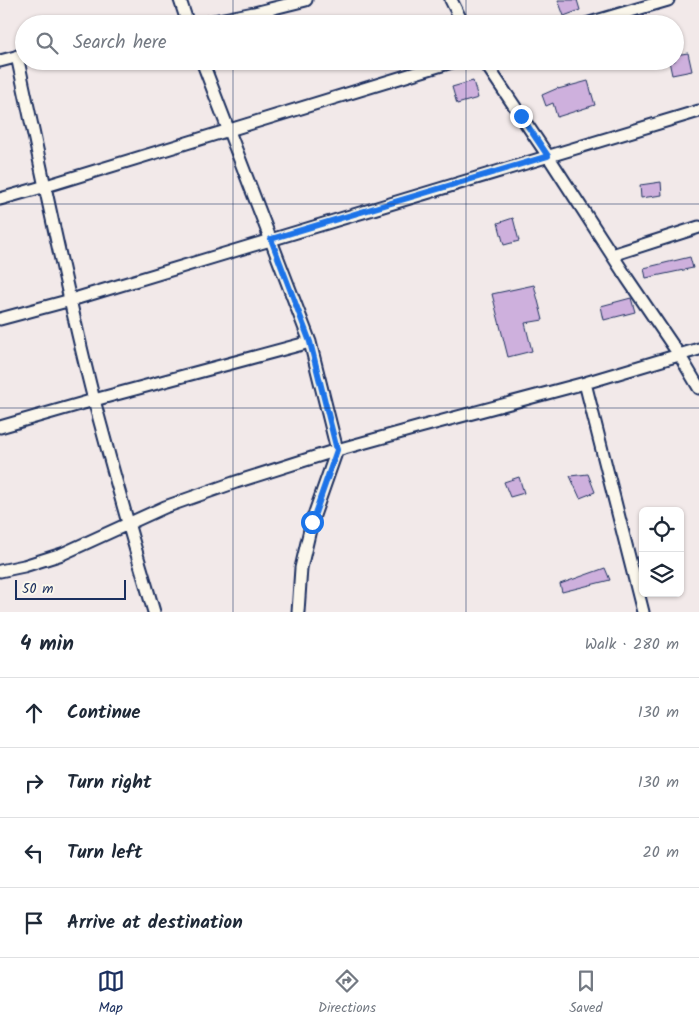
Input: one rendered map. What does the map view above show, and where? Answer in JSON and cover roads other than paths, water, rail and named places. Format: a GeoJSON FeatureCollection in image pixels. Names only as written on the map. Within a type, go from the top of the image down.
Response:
{"type":"FeatureCollection","features":[{"type":"Feature","properties":{"kind":"street"},"geometry":{"type":"LineString","coordinates":[[180,0],[185,15]]}},
{"type":"Feature","properties":{"kind":"street"},"geometry":{"type":"LineString","coordinates":[[244,15],[306,0]]}},
{"type":"Feature","properties":{"kind":"street"},"geometry":{"type":"LineString","coordinates":[[451,0],[458,15]]}},
{"type":"Feature","properties":{"kind":"street"},"geometry":{"type":"LineString","coordinates":[[617,15],[668,0]]}},
{"type":"Feature","properties":{"kind":"street"},"geometry":{"type":"LineString","coordinates":[[0,61],[15,57]]}},
{"type":"Feature","properties":{"kind":"street"},"geometry":{"type":"LineString","coordinates":[[23,70],[46,186],[94,400],[154,612]]}},
{"type":"Feature","properties":{"kind":"street"},"geometry":{"type":"LineString","coordinates":[[205,70],[310,342],[337,450],[310,531],[301,568],[298,612]]}},
{"type":"Feature","properties":{"kind":"street"},"geometry":{"type":"LineString","coordinates":[[0,199],[426,70]]}},
{"type":"Feature","properties":{"kind":"street"},"geometry":{"type":"LineString","coordinates":[[490,70],[680,356],[699,388]]}},
{"type":"Feature","properties":{"kind":"street"},"geometry":{"type":"LineString","coordinates":[[0,319],[71,300],[699,111]]}},
{"type":"Feature","properties":{"kind":"street"},"geometry":{"type":"LineString","coordinates":[[612,255],[699,227]]}},
{"type":"Feature","properties":{"kind":"street"},"geometry":{"type":"LineString","coordinates":[[0,427],[310,342]]}},
{"type":"Feature","properties":{"kind":"street"},"geometry":{"type":"LineString","coordinates":[[0,571],[24,566],[62,554],[165,507],[236,482],[337,450],[586,383],[699,349]]}},
{"type":"Feature","properties":{"kind":"street"},"geometry":{"type":"LineString","coordinates":[[586,383],[644,612]]}}]}
